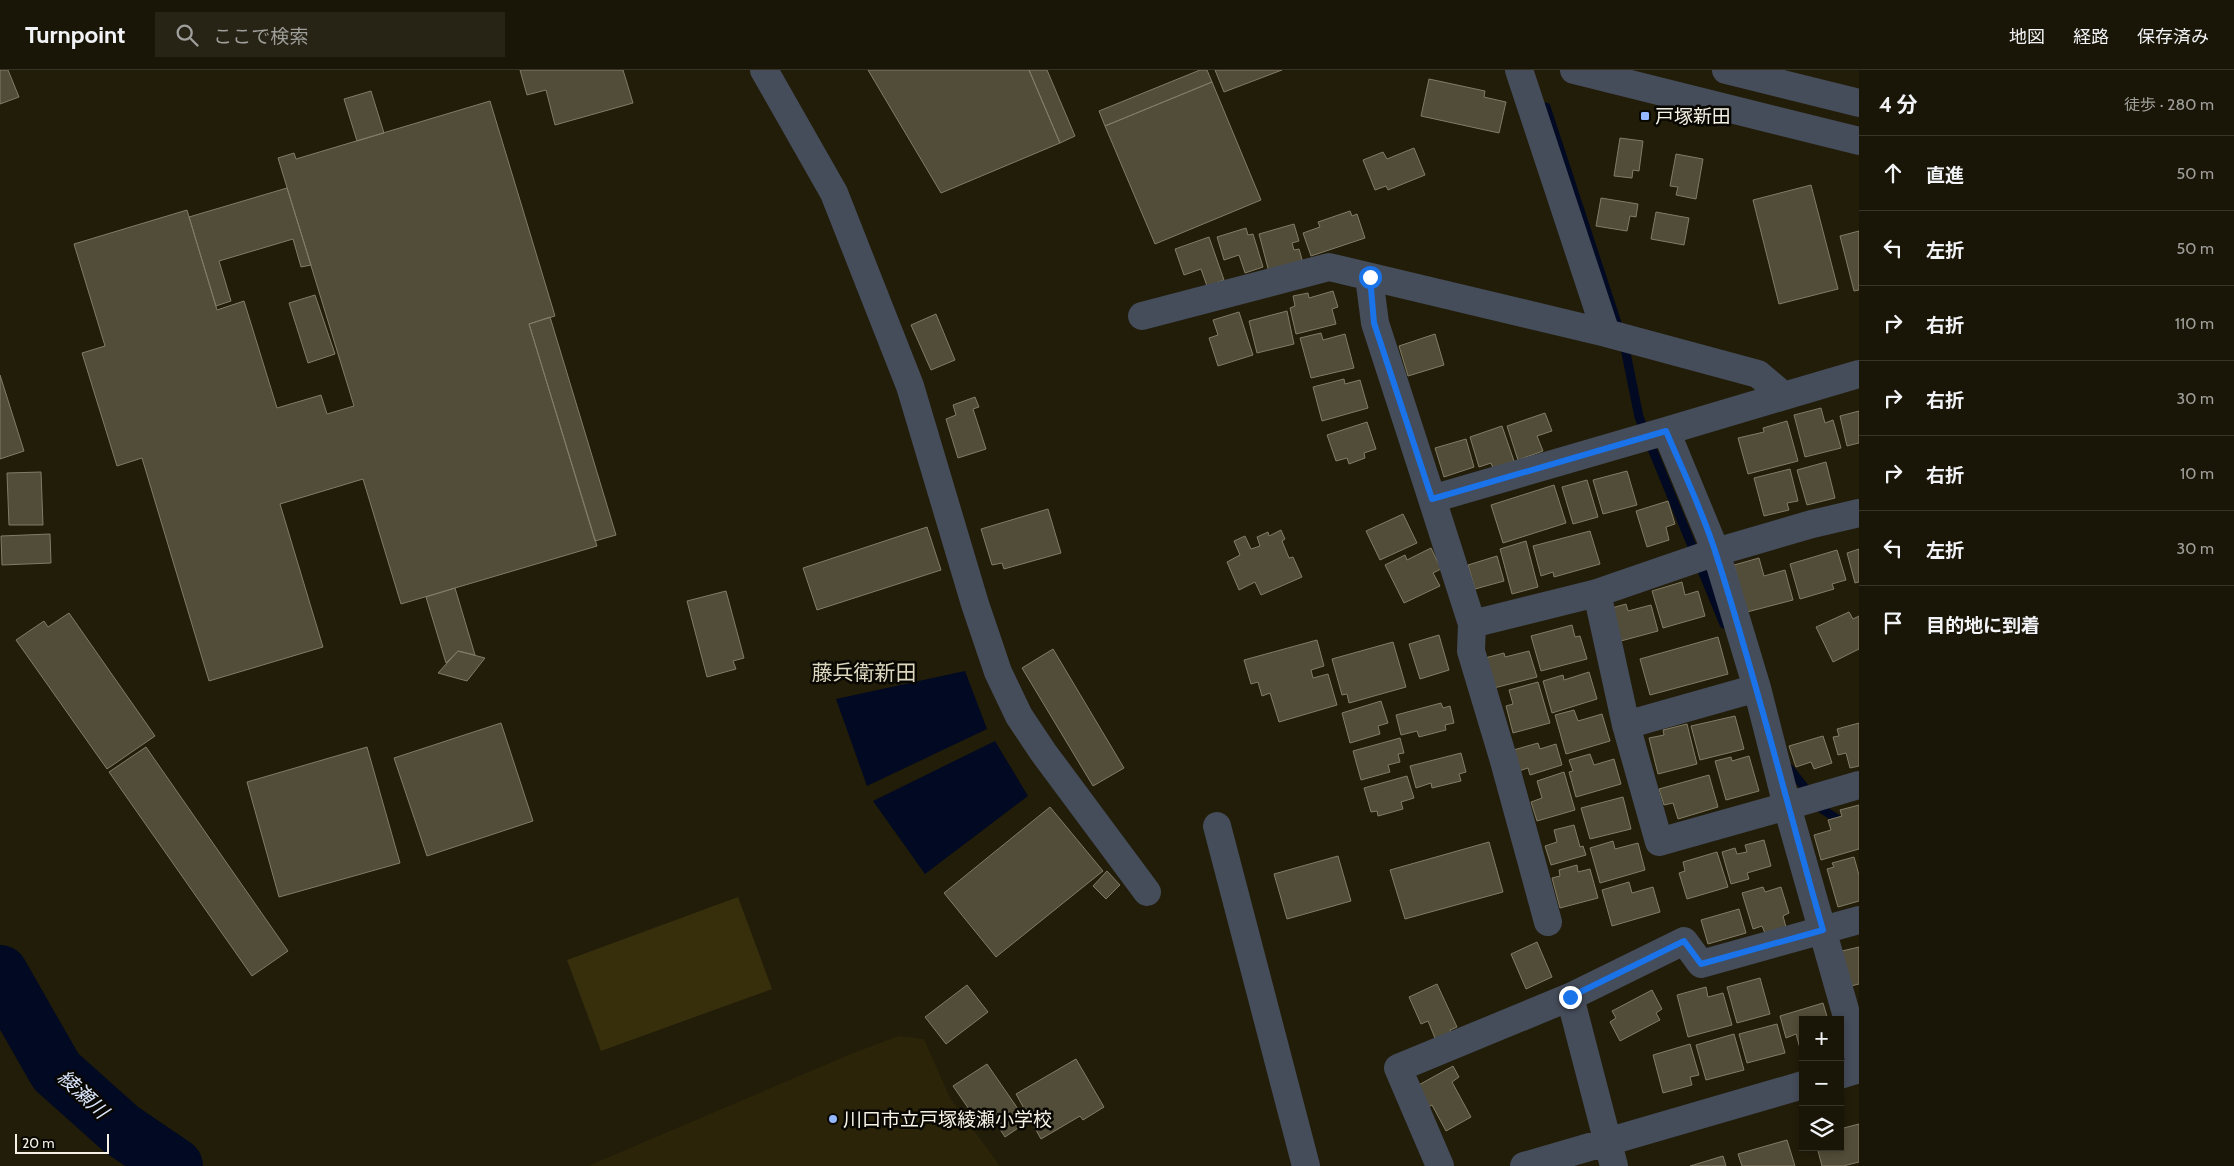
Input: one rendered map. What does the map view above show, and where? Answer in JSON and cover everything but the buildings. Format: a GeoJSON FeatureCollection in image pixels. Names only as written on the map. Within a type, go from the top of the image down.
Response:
{"type":"FeatureCollection","features":[{"type":"Feature","properties":{"kind":"street"},"geometry":{"type":"LineString","coordinates":[[764,70],[834,193],[910,386],[975,604],[998,672],[1019,716],[1043,752],[1147,892]]}},
{"type":"Feature","properties":{"kind":"street"},"geometry":{"type":"LineString","coordinates":[[1519,70],[1606,333]]}},
{"type":"Feature","properties":{"kind":"street"},"geometry":{"type":"LineString","coordinates":[[1574,70],[1859,141]]}},
{"type":"Feature","properties":{"kind":"street"},"geometry":{"type":"LineString","coordinates":[[1726,70],[1859,103]]}},
{"type":"Feature","properties":{"kind":"street"},"geometry":{"type":"LineString","coordinates":[[1142,316],[1329,267],[1606,333],[1758,374],[1784,396]]}},
{"type":"Feature","properties":{"kind":"street"},"geometry":{"type":"LineString","coordinates":[[1370,277],[1374,323],[1472,624],[1471,651],[1548,922]]}},
{"type":"Feature","properties":{"kind":"street"},"geometry":{"type":"LineString","coordinates":[[1432,499],[1859,374]]}},
{"type":"Feature","properties":{"kind":"street"},"geometry":{"type":"LineString","coordinates":[[1666,431],[1716,552],[1757,688],[1787,806],[1859,1059]]}},
{"type":"Feature","properties":{"kind":"street"},"geometry":{"type":"LineString","coordinates":[[1472,624],[1597,592],[1716,552],[1859,513]]}},
{"type":"Feature","properties":{"kind":"street"},"geometry":{"type":"LineString","coordinates":[[1597,592],[1626,726],[1659,842],[1859,785]]}},
{"type":"Feature","properties":{"kind":"street"},"geometry":{"type":"LineString","coordinates":[[1626,726],[1757,688]]}},
{"type":"Feature","properties":{"kind":"street"},"geometry":{"type":"LineString","coordinates":[[1217,826],[1306,1166]]}},
{"type":"Feature","properties":{"kind":"street"},"geometry":{"type":"LineString","coordinates":[[1440,1166],[1398,1068],[1570,997],[1684,941],[1701,964],[1859,920]]}},
{"type":"Feature","properties":{"kind":"street"},"geometry":{"type":"LineString","coordinates":[[1570,997],[1611,1154]]}},
{"type":"Feature","properties":{"kind":"street"},"geometry":{"type":"LineString","coordinates":[[1844,1073],[1859,1069]]}},
{"type":"Feature","properties":{"kind":"street"},"geometry":{"type":"LineString","coordinates":[[1524,1166],[1611,1154],[1799,1086]]}},
{"type":"Feature","properties":{"kind":"shaded area"},"geometry":{"type":"Polygon","coordinates":[[[738,897],[772,989],[601,1051],[567,960],[738,897]]]}},
{"type":"Feature","properties":{"kind":"shaded area","name":"川口市立戸塚綾瀬小学校"},"geometry":{"type":"Polygon","coordinates":[[[899,1036],[924,1039],[950,1098],[1000,1166],[588,1166],[853,1053],[899,1036]]]}},
{"type":"Feature","properties":{"kind":"water"},"geometry":{"type":"Polygon","coordinates":[[[965,671],[987,729],[867,786],[836,699],[965,671]]]}},
{"type":"Feature","properties":{"kind":"water"},"geometry":{"type":"Polygon","coordinates":[[[995,741],[1028,796],[925,874],[873,801],[995,741]]]}},
{"type":"Feature","properties":{"kind":"waterway"},"geometry":{"type":"LineString","coordinates":[[1546,107],[1617,323]]}},
{"type":"Feature","properties":{"kind":"waterway"},"geometry":{"type":"LineString","coordinates":[[1624,343],[1639,417],[1724,624]]}},
{"type":"Feature","properties":{"kind":"waterway"},"geometry":{"type":"LineString","coordinates":[[1789,768],[1822,809],[1859,833]]}},
{"type":"Feature","properties":{"kind":"waterway","name":"綾瀬川"},"geometry":{"type":"LineString","coordinates":[[0,973],[56,1071],[122,1130],[175,1166]]}},
{"type":"Feature","properties":{"kind":"place","name":"戸塚新田"},"geometry":{"type":"Point","coordinates":[1645,116]}},
{"type":"Feature","properties":{"kind":"place","name":"川口市立戸塚綾瀬小学校"},"geometry":{"type":"Point","coordinates":[833,1119]}},
{"type":"Feature","properties":{"kind":"district","name":"藤兵衛新田"},"geometry":{"type":"Point","coordinates":[864,672]}},
{"type":"Feature","properties":{"kind":"route"},"geometry":{"type":"LineString","coordinates":[[1370,277],[1374,323],[1432,499],[1666,431],[1716,552],[1757,688],[1787,806],[1823,930],[1701,964],[1684,941],[1570,997]]}}]}
